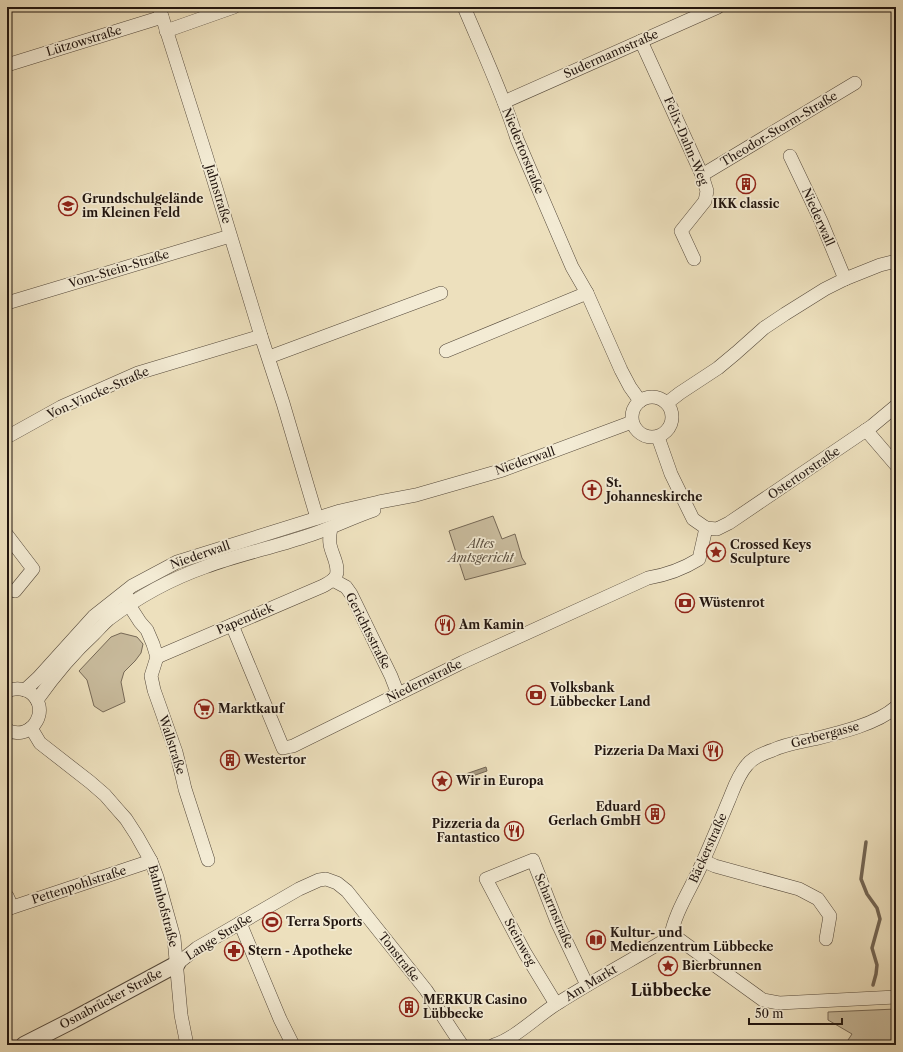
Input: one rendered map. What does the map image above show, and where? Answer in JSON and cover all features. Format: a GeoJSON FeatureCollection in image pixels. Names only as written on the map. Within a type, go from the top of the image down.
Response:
{"type":"FeatureCollection","features":[{"type":"Feature","properties":{"kind":"street"},"geometry":{"type":"LineString","coordinates":[[166,32],[234,7]]}},
{"type":"Feature","properties":{"kind":"street","name":"Niedertorstraße"},"geometry":{"type":"LineString","coordinates":[[464,7],[504,102],[516,139],[572,267],[587,294],[621,370],[630,387],[640,401]]}},
{"type":"Feature","properties":{"kind":"street","name":"Sudermannstraße"},"geometry":{"type":"LineString","coordinates":[[504,102],[718,7]]}},
{"type":"Feature","properties":{"kind":"street","name":"Jahnstraße"},"geometry":{"type":"LineString","coordinates":[[160,12],[209,163],[317,518]]}},
{"type":"Feature","properties":{"kind":"street","name":"Lützowstraße"},"geometry":{"type":"LineString","coordinates":[[7,65],[160,12]]}},
{"type":"Feature","properties":{"kind":"street","name":"Felix-Dahn-Weg"},"geometry":{"type":"LineString","coordinates":[[641,41],[702,175],[707,191],[705,201],[681,231],[694,259]]}},
{"type":"Feature","properties":{"kind":"street","name":"Theodor-Storm-Straße"},"geometry":{"type":"LineString","coordinates":[[702,175],[855,83]]}},
{"type":"Feature","properties":{"kind":"street","name":"Niederwall"},"geometry":{"type":"LineString","coordinates":[[790,156],[821,221],[845,279]]}},
{"type":"Feature","properties":{"kind":"street","name":"Vom-Stein-Straße"},"geometry":{"type":"LineString","coordinates":[[7,303],[230,236]]}},
{"type":"Feature","properties":{"kind":"street"},"geometry":{"type":"LineString","coordinates":[[667,403],[718,368],[764,328],[825,289],[880,265],[896,262]]}},
{"type":"Feature","properties":{"kind":"street"},"geometry":{"type":"LineString","coordinates":[[269,357],[441,293]]}},
{"type":"Feature","properties":{"kind":"street"},"geometry":{"type":"LineString","coordinates":[[446,351],[587,294]]}},
{"type":"Feature","properties":{"kind":"street","name":"Von-Vincke-Straße"},"geometry":{"type":"LineString","coordinates":[[7,437],[61,407],[138,373],[261,336]]}},
{"type":"Feature","properties":{"kind":"street"},"geometry":{"type":"LineString","coordinates":[[654,397],[667,403],[671,410],[672,424],[666,432],[658,437],[648,438],[640,434],[632,422],[632,411],[635,406],[644,398],[654,397]]}},
{"type":"Feature","properties":{"kind":"street","name":"Ostertorstraße"},"geometry":{"type":"LineString","coordinates":[[706,528],[717,529],[729,523],[866,430],[896,406]]}},
{"type":"Feature","properties":{"kind":"street","name":"Niederwall"},"geometry":{"type":"LineString","coordinates":[[25,690],[38,678],[94,616],[125,590],[177,562],[268,532],[340,511],[416,495],[503,470],[632,422]]}},
{"type":"Feature","properties":{"kind":"street"},"geometry":{"type":"LineString","coordinates":[[866,430],[896,465]]}},
{"type":"Feature","properties":{"kind":"street"},"geometry":{"type":"LineString","coordinates":[[658,437],[671,474],[693,519],[706,528]]}},
{"type":"Feature","properties":{"kind":"street","name":"Niederwall"},"geometry":{"type":"LineString","coordinates":[[37,700],[59,670],[80,646],[108,620],[130,604],[169,582],[204,567],[240,555],[331,528],[363,514],[416,495]]}},
{"type":"Feature","properties":{"kind":"street"},"geometry":{"type":"LineString","coordinates":[[331,528],[329,536],[330,545],[337,574],[333,580]]}},
{"type":"Feature","properties":{"kind":"street","name":"Niedernstraße"},"geometry":{"type":"LineString","coordinates":[[232,625],[283,748],[293,746],[462,662],[648,578],[661,576],[690,565],[699,559],[706,528]]}},
{"type":"Feature","properties":{"kind":"street"},"geometry":{"type":"LineString","coordinates":[[7,535],[33,569],[15,591]]}},
{"type":"Feature","properties":{"kind":"street","name":"Papendiek"},"geometry":{"type":"LineString","coordinates":[[157,657],[323,586],[333,580]]}},
{"type":"Feature","properties":{"kind":"street","name":"Gerichtsstraße"},"geometry":{"type":"LineString","coordinates":[[333,580],[346,588],[351,594],[391,676],[398,694]]}},
{"type":"Feature","properties":{"kind":"street"},"geometry":{"type":"LineString","coordinates":[[125,590],[130,604],[140,622],[147,630],[157,657]]}},
{"type":"Feature","properties":{"kind":"street","name":"Wallstraße"},"geometry":{"type":"LineString","coordinates":[[157,657],[151,676],[154,690],[176,752],[185,789],[208,860]]}},
{"type":"Feature","properties":{"kind":"street"},"geometry":{"type":"LineString","coordinates":[[7,691],[18,688],[32,694],[37,700],[40,712],[35,724],[31,728],[21,733],[7,730]]}},
{"type":"Feature","properties":{"kind":"street","name":"Gerbergasse"},"geometry":{"type":"LineString","coordinates":[[753,759],[774,749],[854,728],[875,720],[896,708]]}},
{"type":"Feature","properties":{"kind":"street","name":"Bahnhofstraße"},"geometry":{"type":"LineString","coordinates":[[31,728],[40,743],[90,782],[118,810],[126,819],[151,861],[174,938],[181,1015],[187,1045]]}},
{"type":"Feature","properties":{"kind":"street","name":"Bäckerstraße"},"geometry":{"type":"LineString","coordinates":[[670,939],[672,927],[678,912],[704,861],[738,779],[747,764],[753,759]]}},
{"type":"Feature","properties":{"kind":"street","name":"Scharrnstraße"},"geometry":{"type":"LineString","coordinates":[[486,879],[533,860],[557,922],[587,985]]}},
{"type":"Feature","properties":{"kind":"street","name":"Pettenpohlstraße"},"geometry":{"type":"LineString","coordinates":[[9,904],[151,861]]}},
{"type":"Feature","properties":{"kind":"street"},"geometry":{"type":"LineString","coordinates":[[704,861],[715,866],[799,889],[818,899],[830,916],[826,939]]}},
{"type":"Feature","properties":{"kind":"street","name":"Lange Straße"},"geometry":{"type":"LineString","coordinates":[[177,964],[197,948],[240,923],[302,888],[319,880],[326,879]]}},
{"type":"Feature","properties":{"kind":"street","name":"Tonstraße"},"geometry":{"type":"LineString","coordinates":[[326,879],[337,883],[347,891],[426,990],[462,1045]]}},
{"type":"Feature","properties":{"kind":"street","name":"Steinweg"},"geometry":{"type":"LineString","coordinates":[[486,879],[525,953],[556,1004]]}},
{"type":"Feature","properties":{"kind":"street"},"geometry":{"type":"LineString","coordinates":[[240,923],[280,1019],[293,1045]]}},
{"type":"Feature","properties":{"kind":"street"},"geometry":{"type":"LineString","coordinates":[[670,939],[680,940],[763,1000],[779,1003],[896,997]]}},
{"type":"Feature","properties":{"kind":"street","name":"Am Markt"},"geometry":{"type":"LineString","coordinates":[[494,1045],[512,1041],[556,1004],[660,943],[670,939]]}},
{"type":"Feature","properties":{"kind":"street","name":"Osnabrücker Straße"},"geometry":{"type":"LineString","coordinates":[[24,1045],[177,964]]}},
{"type":"Feature","properties":{"kind":"green space","name":"Altes Amtsgericht"},"geometry":{"type":"Polygon","coordinates":[[[493,516],[502,539],[515,534],[522,558],[526,564],[465,580],[449,531],[493,516]]]}},
{"type":"Feature","properties":{"kind":"green space"},"geometry":{"type":"Polygon","coordinates":[[[121,633],[137,637],[143,644],[141,653],[124,672],[121,682],[125,702],[103,712],[94,706],[87,680],[79,671],[111,637],[121,633]]]}},
{"type":"Feature","properties":{"kind":"green space"},"geometry":{"type":"Polygon","coordinates":[[[896,1009],[896,1045],[849,1045],[848,1040],[852,1034],[828,1020],[828,1012],[896,1009]]]}},
{"type":"Feature","properties":{"kind":"shaded area"},"geometry":{"type":"Polygon","coordinates":[[[486,767],[487,771],[458,781],[457,777],[486,767]]]}},
{"type":"Feature","properties":{"kind":"waterway"},"geometry":{"type":"LineString","coordinates":[[866,842],[861,879],[867,894],[877,908],[880,919],[872,948],[877,965],[873,985]]}},
{"type":"Feature","properties":{"kind":"place","name":"IKK classic"},"geometry":{"type":"Point","coordinates":[746,184]}},
{"type":"Feature","properties":{"kind":"place","name":"Grundschulgelände im Kleinen Feld"},"geometry":{"type":"Point","coordinates":[68,206]}},
{"type":"Feature","properties":{"kind":"place","name":"St. Johanneskirche"},"geometry":{"type":"Point","coordinates":[592,490]}},
{"type":"Feature","properties":{"kind":"place","name":"Crossed Keys Sculpture"},"geometry":{"type":"Point","coordinates":[716,552]}},
{"type":"Feature","properties":{"kind":"place","name":"Wüstenrot"},"geometry":{"type":"Point","coordinates":[685,603]}},
{"type":"Feature","properties":{"kind":"place","name":"Am Kamin"},"geometry":{"type":"Point","coordinates":[445,625]}},
{"type":"Feature","properties":{"kind":"place","name":"Volksbank Lübbecker Land"},"geometry":{"type":"Point","coordinates":[536,695]}},
{"type":"Feature","properties":{"kind":"place","name":"Marktkauf"},"geometry":{"type":"Point","coordinates":[204,709]}},
{"type":"Feature","properties":{"kind":"place","name":"Pizzeria Da Maxi"},"geometry":{"type":"Point","coordinates":[713,751]}},
{"type":"Feature","properties":{"kind":"place","name":"Westertor"},"geometry":{"type":"Point","coordinates":[230,760]}},
{"type":"Feature","properties":{"kind":"place","name":"Wir in Europa"},"geometry":{"type":"Point","coordinates":[442,781]}},
{"type":"Feature","properties":{"kind":"place","name":"Eduard Gerlach GmbH"},"geometry":{"type":"Point","coordinates":[655,814]}},
{"type":"Feature","properties":{"kind":"place","name":"Pizzeria da Fantastico"},"geometry":{"type":"Point","coordinates":[514,831]}},
{"type":"Feature","properties":{"kind":"place","name":"Terra Sports"},"geometry":{"type":"Point","coordinates":[272,922]}},
{"type":"Feature","properties":{"kind":"place","name":"Kultur- und Medienzentrum Lübbecke"},"geometry":{"type":"Point","coordinates":[596,940]}},
{"type":"Feature","properties":{"kind":"place","name":"Stern - Apotheke"},"geometry":{"type":"Point","coordinates":[234,951]}},
{"type":"Feature","properties":{"kind":"place","name":"Bierbrunnen"},"geometry":{"type":"Point","coordinates":[668,966]}},
{"type":"Feature","properties":{"kind":"place","name":"MERKUR Casino Lübbecke"},"geometry":{"type":"Point","coordinates":[409,1007]}},
{"type":"Feature","properties":{"kind":"district","name":"Lübbecke"},"geometry":{"type":"Point","coordinates":[671,990]}}]}
